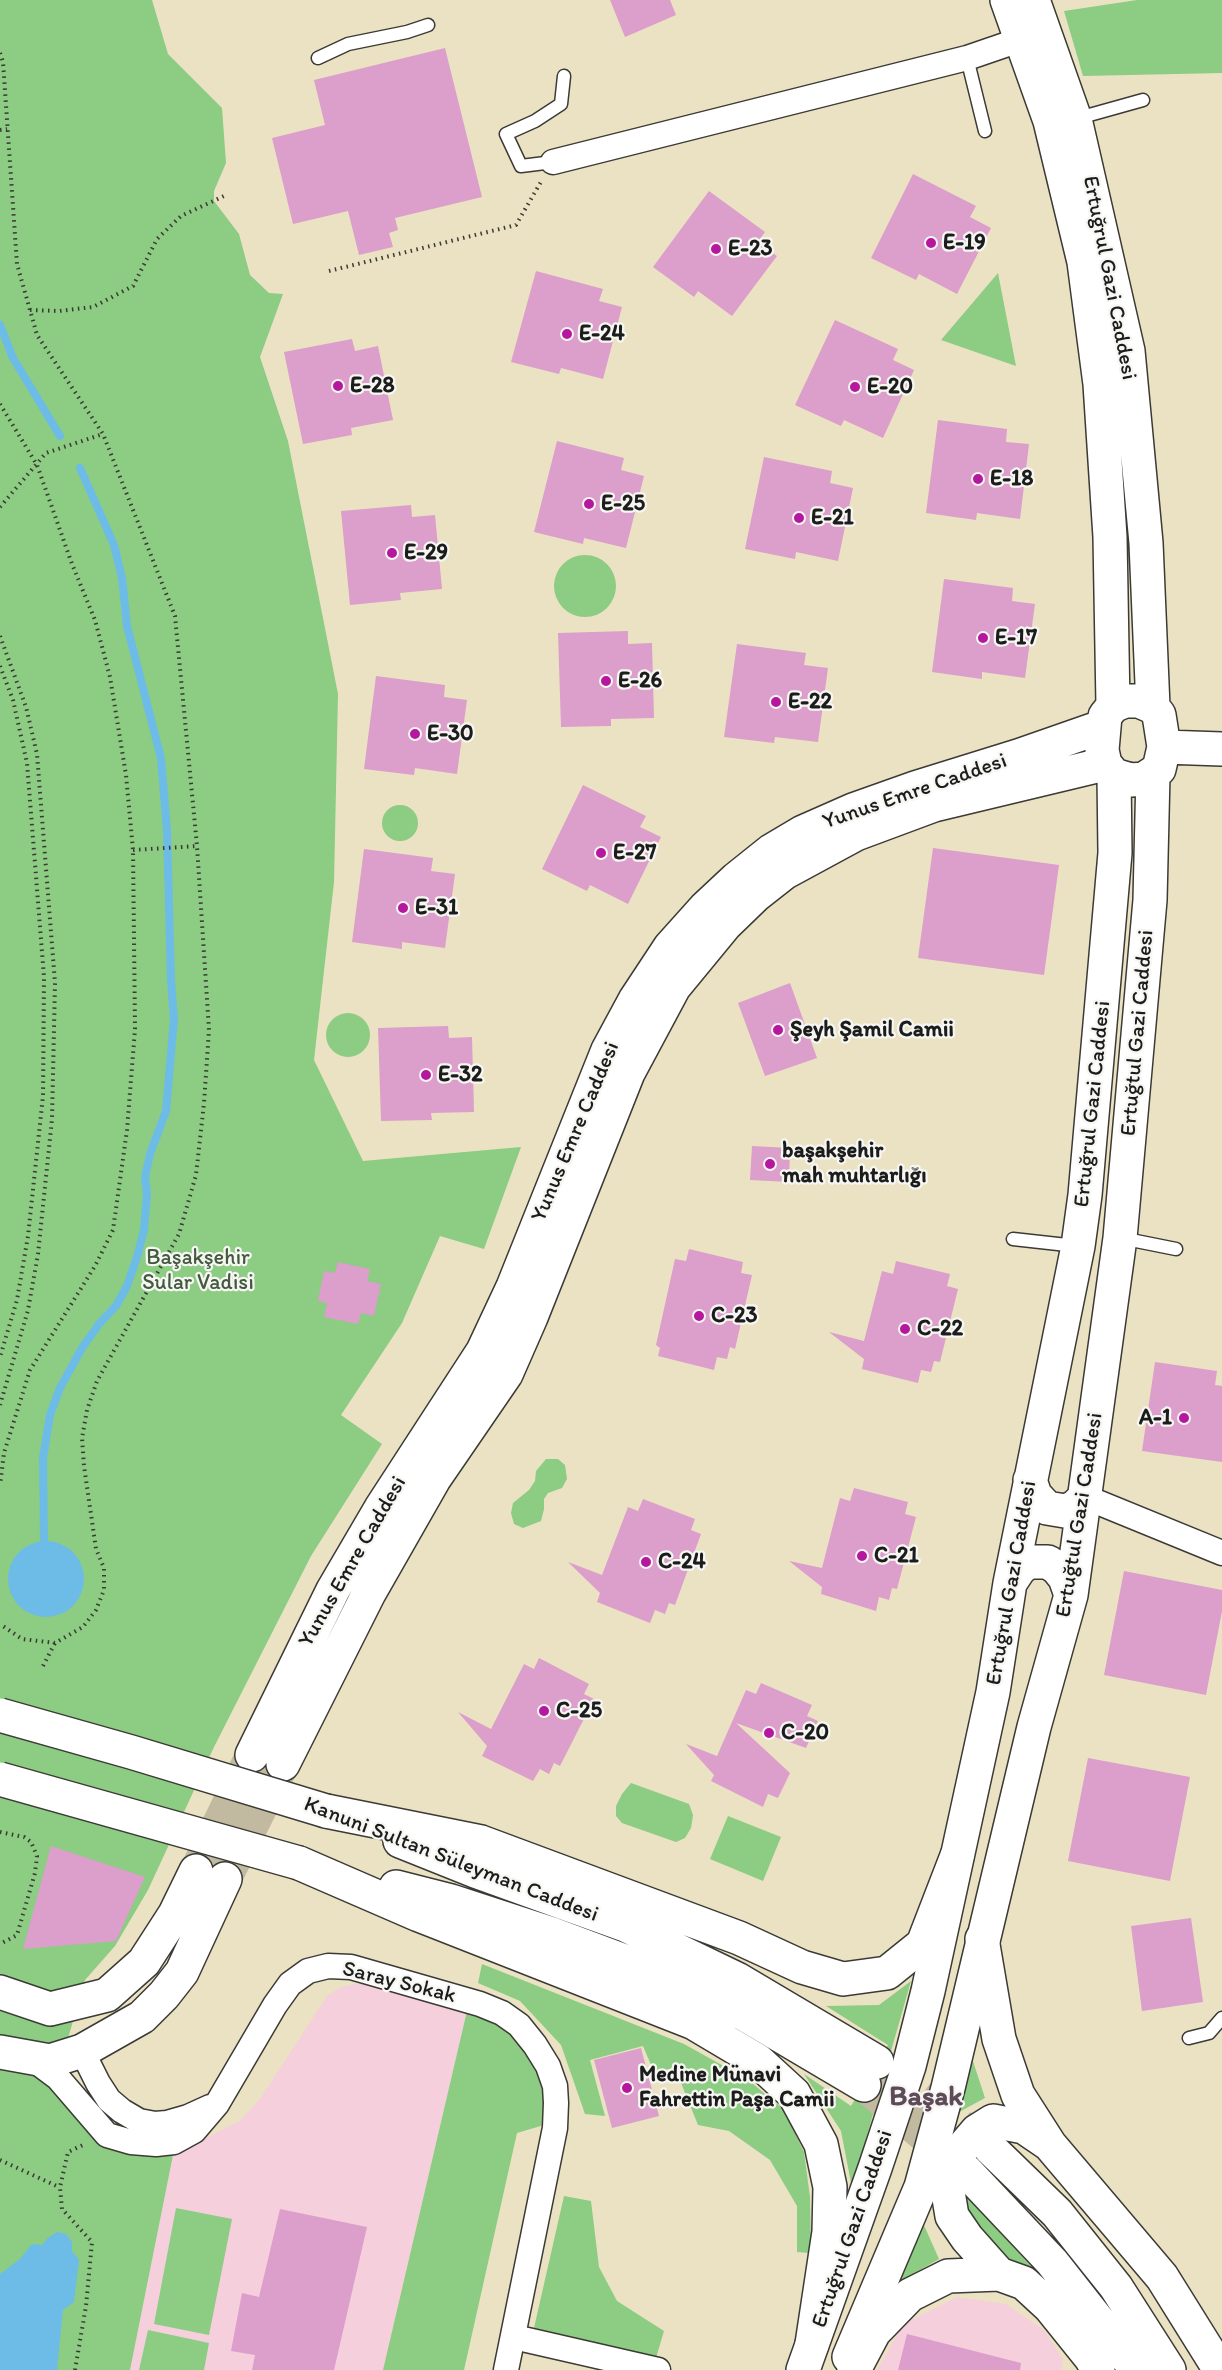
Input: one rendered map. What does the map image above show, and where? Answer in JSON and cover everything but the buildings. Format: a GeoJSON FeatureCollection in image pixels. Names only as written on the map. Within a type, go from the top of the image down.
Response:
{"type":"FeatureCollection","features":[{"type":"Feature","properties":{"kind":"main road","name":"Ertuğrul Gazi Caddesi"},"geometry":{"type":"LineString","coordinates":[[1007,0],[1033,36],[1075,119],[1128,351],[1146,543],[1153,707]]}},
{"type":"Feature","properties":{"kind":"main road","name":"Ertuğrul Gazi Caddesi"},"geometry":{"type":"LineString","coordinates":[[1033,0],[1033,36],[1050,121],[1084,262],[1100,384],[1110,537],[1108,716]]}},
{"type":"Feature","properties":{"kind":"main road"},"geometry":{"type":"LineString","coordinates":[[1159,761],[1159,715],[1153,707],[1139,701],[1125,701],[1108,716],[1102,750],[1109,770],[1131,780],[1144,779],[1159,761],[1222,749]]}},
{"type":"Feature","properties":{"kind":"main road","name":"Yunus Emre Caddesi"},"geometry":{"type":"LineString","coordinates":[[252,1755],[333,1590],[381,1508],[483,1351],[513,1287],[608,1050],[635,1000],[670,947],[705,908],[736,879],[771,851],[803,832],[894,796],[1018,756],[1108,716]]}},
{"type":"Feature","properties":{"kind":"main road","name":"Ertuğtul Gazi Caddesi"},"geometry":{"type":"LineString","coordinates":[[844,2370],[921,2187],[948,2088],[1034,1727],[1071,1595],[1120,1238],[1150,900],[1159,761]]}},
{"type":"Feature","properties":{"kind":"main road","name":"Ertuğrul Gazi Caddesi"},"geometry":{"type":"LineString","coordinates":[[808,2357],[909,2066],[928,1991],[993,1692],[1030,1480],[1077,1246],[1085,1195],[1115,853],[1109,770]]}},
{"type":"Feature","properties":{"kind":"main road","name":"Yunus Emre Caddesi"},"geometry":{"type":"LineString","coordinates":[[283,1764],[369,1593],[434,1479],[506,1374],[628,1074],[674,987],[725,925],[756,895],[784,873],[856,834],[934,805],[1109,770]]}},
{"type":"Feature","properties":{"kind":"main road"},"geometry":{"type":"LineString","coordinates":[[1030,1480],[1035,1495],[1047,1508],[1065,1511],[1075,1507],[1086,1497]]}},
{"type":"Feature","properties":{"kind":"main road"},"geometry":{"type":"LineString","coordinates":[[1011,1583],[1020,1568],[1029,1562],[1048,1562],[1065,1578],[1071,1595]]}},
{"type":"Feature","properties":{"kind":"main road","name":"Kanuni Sultan Süleyman Caddesi"},"geometry":{"type":"LineString","coordinates":[[0,1715],[326,1811],[475,1871],[625,1925],[737,1979],[871,2074],[635,1965],[552,1934],[451,1901],[299,1863],[0,1779]]}},
{"type":"Feature","properties":{"kind":"main road"},"geometry":{"type":"LineString","coordinates":[[326,1811],[481,1842],[739,1938],[802,1967],[843,1979],[887,1973],[923,1944],[957,1856]]}},
{"type":"Feature","properties":{"kind":"main road"},"geometry":{"type":"LineString","coordinates":[[299,1863],[419,1915],[694,2023],[758,2061],[794,2094],[821,2144],[830,2187],[830,2232],[808,2357]]}},
{"type":"Feature","properties":{"kind":"main road"},"geometry":{"type":"LineString","coordinates":[[0,2052],[34,2060],[50,2061],[82,2051],[142,2017],[164,1995],[182,1972],[210,1875],[175,1914],[144,1962],[107,1995],[50,2009]]}},
{"type":"Feature","properties":{"kind":"main road"},"geometry":{"type":"LineString","coordinates":[[982,1939],[999,2039],[1018,2095],[1050,2145],[1162,2277],[1220,2370]]}},
{"type":"Feature","properties":{"kind":"main road"},"geometry":{"type":"LineString","coordinates":[[0,1992],[50,2009],[70,2024],[82,2051]]}},
{"type":"Feature","properties":{"kind":"main road"},"geometry":{"type":"LineString","coordinates":[[999,2274],[967,2238],[952,2216],[947,2186],[951,2168],[959,2152],[977,2131],[993,2121],[1024,2127],[1050,2145]]}},
{"type":"Feature","properties":{"kind":"main road"},"geometry":{"type":"LineString","coordinates":[[990,2148],[1057,2213],[1116,2287],[1169,2370]]}},
{"type":"Feature","properties":{"kind":"main road"},"geometry":{"type":"LineString","coordinates":[[966,2171],[1052,2262],[1137,2370]]}},
{"type":"Feature","properties":{"kind":"main road"},"geometry":{"type":"LineString","coordinates":[[854,2370],[874,2332],[910,2295],[948,2276],[999,2274],[1024,2283],[1050,2307],[1098,2370]]}},
{"type":"Feature","properties":{"kind":"street"},"geometry":{"type":"LineString","coordinates":[[553,162],[967,58],[1033,36]]}},
{"type":"Feature","properties":{"kind":"street"},"geometry":{"type":"LineString","coordinates":[[1086,1497],[1222,1552]]}},
{"type":"Feature","properties":{"kind":"street","name":"Saray Sokak"},"geometry":{"type":"LineString","coordinates":[[34,2060],[58,2078],[107,2135],[131,2142],[156,2144],[174,2142],[194,2131],[217,2104],[274,2005],[290,1984],[308,1971],[328,1966],[351,1967],[480,2004],[502,2013],[519,2025],[548,2066],[555,2086],[556,2103],[555,2128],[506,2370]]}},
{"type":"Feature","properties":{"kind":"street"},"geometry":{"type":"LineString","coordinates":[[82,2051],[109,2100],[139,2121],[155,2124],[167,2123],[188,2117],[217,2104]]}},
{"type":"Feature","properties":{"kind":"street"},"geometry":{"type":"LineString","coordinates":[[514,2337],[658,2370]]}},
{"type":"Feature","properties":{"kind":"lane"},"geometry":{"type":"LineString","coordinates":[[318,58],[348,44],[407,32],[428,25]]}},
{"type":"Feature","properties":{"kind":"lane"},"geometry":{"type":"LineString","coordinates":[[967,58],[985,131]]}},
{"type":"Feature","properties":{"kind":"lane"},"geometry":{"type":"LineString","coordinates":[[553,162],[521,166],[506,134],[536,121],[561,104],[564,76]]}},
{"type":"Feature","properties":{"kind":"lane"},"geometry":{"type":"LineString","coordinates":[[1075,119],[1143,100]]}},
{"type":"Feature","properties":{"kind":"lane"},"geometry":{"type":"LineString","coordinates":[[1120,1238],[1176,1249]]}},
{"type":"Feature","properties":{"kind":"lane"},"geometry":{"type":"LineString","coordinates":[[1013,1239],[1077,1246]]}},
{"type":"Feature","properties":{"kind":"lane"},"geometry":{"type":"LineString","coordinates":[[1189,2038],[1209,2033],[1222,2018]]}},
{"type":"Feature","properties":{"kind":"path"},"geometry":{"type":"LineString","coordinates":[[0,54],[3,62],[17,264],[37,335],[104,434],[174,616],[198,846],[209,1030],[196,1175],[179,1234],[97,1381],[87,1410],[82,1438],[84,1466],[96,1549],[104,1568],[104,1590],[96,1610],[82,1627],[55,1643],[43,1666]]}},
{"type":"Feature","properties":{"kind":"path"},"geometry":{"type":"LineString","coordinates":[[0,130],[7,129]]}},
{"type":"Feature","properties":{"kind":"path"},"geometry":{"type":"LineString","coordinates":[[329,271],[516,225],[553,162]]}},
{"type":"Feature","properties":{"kind":"path"},"geometry":{"type":"LineString","coordinates":[[30,310],[59,311],[93,307],[133,286],[157,240],[181,216],[224,196]]}},
{"type":"Feature","properties":{"kind":"path"},"geometry":{"type":"LineString","coordinates":[[0,405],[37,465],[72,564],[95,620],[110,677],[126,775],[133,850],[135,1029],[127,1130],[113,1230],[95,1266],[30,1370],[4,1453],[0,1485]]}},
{"type":"Feature","properties":{"kind":"path"},"geometry":{"type":"LineString","coordinates":[[0,507],[46,453],[104,434]]}},
{"type":"Feature","properties":{"kind":"path"},"geometry":{"type":"LineString","coordinates":[[0,636],[26,707],[37,754],[55,983],[52,1119],[38,1254],[28,1310],[0,1406]]}},
{"type":"Feature","properties":{"kind":"path"},"geometry":{"type":"LineString","coordinates":[[0,666],[13,700],[27,763],[44,1000],[43,1095],[28,1236],[17,1300],[0,1358]]}},
{"type":"Feature","properties":{"kind":"path"},"geometry":{"type":"LineString","coordinates":[[133,850],[198,846]]}},
{"type":"Feature","properties":{"kind":"path"},"geometry":{"type":"LineString","coordinates":[[0,1624],[22,1639],[55,1643]]}},
{"type":"Feature","properties":{"kind":"path"},"geometry":{"type":"LineString","coordinates":[[0,1832],[24,1837],[31,1842],[37,1856],[35,1873],[17,1935],[0,1944]]}},
{"type":"Feature","properties":{"kind":"path"},"geometry":{"type":"LineString","coordinates":[[68,2152],[60,2187],[62,2209],[92,2242],[86,2306],[75,2370]]}},
{"type":"Feature","properties":{"kind":"path"},"geometry":{"type":"LineString","coordinates":[[0,2160],[60,2187]]}},
{"type":"Feature","properties":{"kind":"shaded area"},"geometry":{"type":"Polygon","coordinates":[[[376,1983],[467,2011],[383,2370],[130,2370],[173,2155],[241,2120],[260,2099],[327,1996],[341,1987],[376,1983]]]}},
{"type":"Feature","properties":{"kind":"shaded area"},"geometry":{"type":"Polygon","coordinates":[[[957,2297],[1006,2304],[1044,2330],[1063,2359],[1061,2370],[877,2370],[903,2324],[957,2297]]]}},
{"type":"Feature","properties":{"kind":"green space","name":"Başakşehir Sular Vadisi"},"geometry":{"type":"Polygon","coordinates":[[[0,0],[152,0],[168,54],[222,108],[226,163],[214,191],[214,201],[239,234],[250,275],[269,293],[283,294],[260,357],[288,441],[338,694],[334,882],[314,1060],[363,1161],[521,1147],[484,1249],[440,1236],[402,1323],[341,1415],[382,1444],[311,1556],[214,1747],[148,1890],[115,1946],[85,1980],[66,2045],[49,2080],[140,2150],[173,2155],[130,2370],[0,2370],[0,0]]]}},
{"type":"Feature","properties":{"kind":"green space"},"geometry":{"type":"Polygon","coordinates":[[[1137,0],[1222,0],[1222,73],[1083,76],[1064,11],[1137,0]]]}},
{"type":"Feature","properties":{"kind":"green space"},"geometry":{"type":"Polygon","coordinates":[[[998,273],[1016,366],[941,340],[998,273]]]}},
{"type":"Feature","properties":{"kind":"green space"},"geometry":{"type":"Polygon","coordinates":[[[585,555],[597,557],[607,564],[614,574],[616,586],[614,598],[607,608],[597,615],[585,617],[573,615],[563,608],[556,598],[554,586],[556,574],[563,564],[573,557],[585,555]]]}},
{"type":"Feature","properties":{"kind":"green space"},"geometry":{"type":"Polygon","coordinates":[[[400,805],[413,810],[418,823],[413,836],[400,841],[387,836],[382,823],[387,810],[400,805]]]}},
{"type":"Feature","properties":{"kind":"green space"},"geometry":{"type":"Polygon","coordinates":[[[348,1013],[363,1020],[370,1035],[363,1050],[348,1057],[333,1050],[326,1035],[333,1020],[348,1013]]]}},
{"type":"Feature","properties":{"kind":"green space"},"geometry":{"type":"Polygon","coordinates":[[[546,1459],[558,1459],[565,1465],[567,1479],[562,1488],[548,1493],[544,1499],[541,1521],[523,1528],[514,1524],[511,1513],[513,1503],[529,1490],[535,1481],[536,1471],[546,1459]]]}},
{"type":"Feature","properties":{"kind":"green space"},"geometry":{"type":"Polygon","coordinates":[[[631,1783],[689,1804],[693,1815],[691,1828],[685,1838],[676,1842],[622,1823],[616,1816],[616,1806],[631,1783]]]}},
{"type":"Feature","properties":{"kind":"green space"},"geometry":{"type":"Polygon","coordinates":[[[728,1816],[781,1837],[763,1881],[710,1859],[728,1816]]]}},
{"type":"Feature","properties":{"kind":"green space"},"geometry":{"type":"Polygon","coordinates":[[[482,1964],[684,2044],[747,2079],[783,2109],[804,2152],[810,2197],[811,2253],[797,2252],[797,2206],[770,2160],[729,2131],[698,2125],[675,2068],[654,2072],[643,2046],[590,2060],[605,2116],[585,2114],[561,2045],[520,2001],[478,1983],[482,1964]]]}},
{"type":"Feature","properties":{"kind":"green space"},"geometry":{"type":"Polygon","coordinates":[[[911,1981],[852,2188],[841,2131],[804,2074],[851,2106],[888,2045],[826,2006],[879,2005],[911,1981]]]}},
{"type":"Feature","properties":{"kind":"green space"},"geometry":{"type":"Polygon","coordinates":[[[467,2011],[513,2033],[549,2085],[544,2125],[517,2133],[464,2370],[383,2370],[467,2011]]]}},
{"type":"Feature","properties":{"kind":"green space"},"geometry":{"type":"Polygon","coordinates":[[[969,2049],[985,2098],[948,2118],[969,2049]]]}},
{"type":"Feature","properties":{"kind":"green space"},"geometry":{"type":"Polygon","coordinates":[[[955,2183],[1037,2273],[990,2252],[960,2218],[955,2183]]]}},
{"type":"Feature","properties":{"kind":"green space"},"geometry":{"type":"Polygon","coordinates":[[[564,2196],[591,2201],[599,2267],[617,2301],[664,2331],[656,2358],[534,2328],[564,2196]]]}},
{"type":"Feature","properties":{"kind":"green space"},"geometry":{"type":"Polygon","coordinates":[[[176,2208],[232,2219],[209,2335],[154,2324],[176,2208]]]}},
{"type":"Feature","properties":{"kind":"green space"},"geometry":{"type":"Polygon","coordinates":[[[919,2214],[939,2259],[895,2284],[919,2214]]]}},
{"type":"Feature","properties":{"kind":"green space"},"geometry":{"type":"Polygon","coordinates":[[[148,2330],[209,2343],[204,2370],[139,2370],[148,2330]]]}},
{"type":"Feature","properties":{"kind":"water"},"geometry":{"type":"Polygon","coordinates":[[[46,1541],[61,1544],[73,1552],[81,1564],[84,1579],[81,1594],[73,1606],[61,1614],[46,1617],[31,1614],[19,1606],[11,1594],[8,1579],[11,1564],[19,1552],[31,1544],[46,1541]]]}},
{"type":"Feature","properties":{"kind":"water"},"geometry":{"type":"Polygon","coordinates":[[[57,2232],[66,2234],[72,2242],[72,2251],[79,2260],[74,2302],[63,2310],[57,2370],[0,2370],[0,2274],[20,2259],[32,2244],[42,2245],[57,2232]]]}},
{"type":"Feature","properties":{"kind":"waterway"},"geometry":{"type":"LineString","coordinates":[[0,325],[13,358],[60,436]]}},
{"type":"Feature","properties":{"kind":"waterway"},"geometry":{"type":"LineString","coordinates":[[44,1541],[43,1458],[50,1415],[60,1388],[82,1348],[99,1324],[116,1306],[127,1286],[137,1257],[144,1230],[147,1194],[145,1177],[150,1154],[166,1111],[174,1019],[167,830],[161,758],[127,626],[122,578],[114,545],[80,468]]}},
{"type":"Feature","properties":{"kind":"tunnel"},"geometry":{"type":"LineString","coordinates":[[196,1871],[250,1759]]}},
{"type":"Feature","properties":{"kind":"tunnel"},"geometry":{"type":"LineString","coordinates":[[225,1879],[281,1768]]}},
{"type":"Feature","properties":{"kind":"tunnel"},"geometry":{"type":"LineString","coordinates":[[882,2066],[990,2148]]}},
{"type":"Feature","properties":{"kind":"tunnel"},"geometry":{"type":"LineString","coordinates":[[864,2085],[954,2161]]}},
{"type":"Feature","properties":{"kind":"place","name":"E-19"},"geometry":{"type":"Point","coordinates":[931,243]}},
{"type":"Feature","properties":{"kind":"place","name":"E-23"},"geometry":{"type":"Point","coordinates":[716,249]}},
{"type":"Feature","properties":{"kind":"place","name":"E-24"},"geometry":{"type":"Point","coordinates":[567,334]}},
{"type":"Feature","properties":{"kind":"place","name":"E-28"},"geometry":{"type":"Point","coordinates":[338,386]}},
{"type":"Feature","properties":{"kind":"place","name":"E-20"},"geometry":{"type":"Point","coordinates":[855,387]}},
{"type":"Feature","properties":{"kind":"place","name":"E-18"},"geometry":{"type":"Point","coordinates":[978,479]}},
{"type":"Feature","properties":{"kind":"place","name":"E-25"},"geometry":{"type":"Point","coordinates":[589,504]}},
{"type":"Feature","properties":{"kind":"place","name":"E-21"},"geometry":{"type":"Point","coordinates":[799,518]}},
{"type":"Feature","properties":{"kind":"place","name":"E-29"},"geometry":{"type":"Point","coordinates":[392,553]}},
{"type":"Feature","properties":{"kind":"place","name":"E-17"},"geometry":{"type":"Point","coordinates":[983,638]}},
{"type":"Feature","properties":{"kind":"place","name":"E-26"},"geometry":{"type":"Point","coordinates":[606,681]}},
{"type":"Feature","properties":{"kind":"place","name":"E-22"},"geometry":{"type":"Point","coordinates":[776,702]}},
{"type":"Feature","properties":{"kind":"place","name":"E-30"},"geometry":{"type":"Point","coordinates":[415,734]}},
{"type":"Feature","properties":{"kind":"place","name":"E-27"},"geometry":{"type":"Point","coordinates":[601,853]}},
{"type":"Feature","properties":{"kind":"place","name":"E-31"},"geometry":{"type":"Point","coordinates":[403,908]}},
{"type":"Feature","properties":{"kind":"place","name":"Şeyh Şamil Camii"},"geometry":{"type":"Point","coordinates":[778,1030]}},
{"type":"Feature","properties":{"kind":"place","name":"E-32"},"geometry":{"type":"Point","coordinates":[426,1075]}},
{"type":"Feature","properties":{"kind":"place","name":"başakşehir mah muhtarlığı"},"geometry":{"type":"Point","coordinates":[770,1164]}},
{"type":"Feature","properties":{"kind":"place","name":"C-23"},"geometry":{"type":"Point","coordinates":[699,1316]}},
{"type":"Feature","properties":{"kind":"place","name":"C-22"},"geometry":{"type":"Point","coordinates":[905,1329]}},
{"type":"Feature","properties":{"kind":"place","name":"A-1"},"geometry":{"type":"Point","coordinates":[1184,1418]}},
{"type":"Feature","properties":{"kind":"place","name":"C-21"},"geometry":{"type":"Point","coordinates":[862,1556]}},
{"type":"Feature","properties":{"kind":"place","name":"C-24"},"geometry":{"type":"Point","coordinates":[646,1562]}},
{"type":"Feature","properties":{"kind":"place","name":"C-25"},"geometry":{"type":"Point","coordinates":[544,1711]}},
{"type":"Feature","properties":{"kind":"place","name":"C-20"},"geometry":{"type":"Point","coordinates":[769,1733]}},
{"type":"Feature","properties":{"kind":"place","name":"Medine Münavi Fahrettin Paşa Camii"},"geometry":{"type":"Point","coordinates":[627,2088]}},
{"type":"Feature","properties":{"kind":"district","name":"Başak"},"geometry":{"type":"Point","coordinates":[926,2098]}}]}
